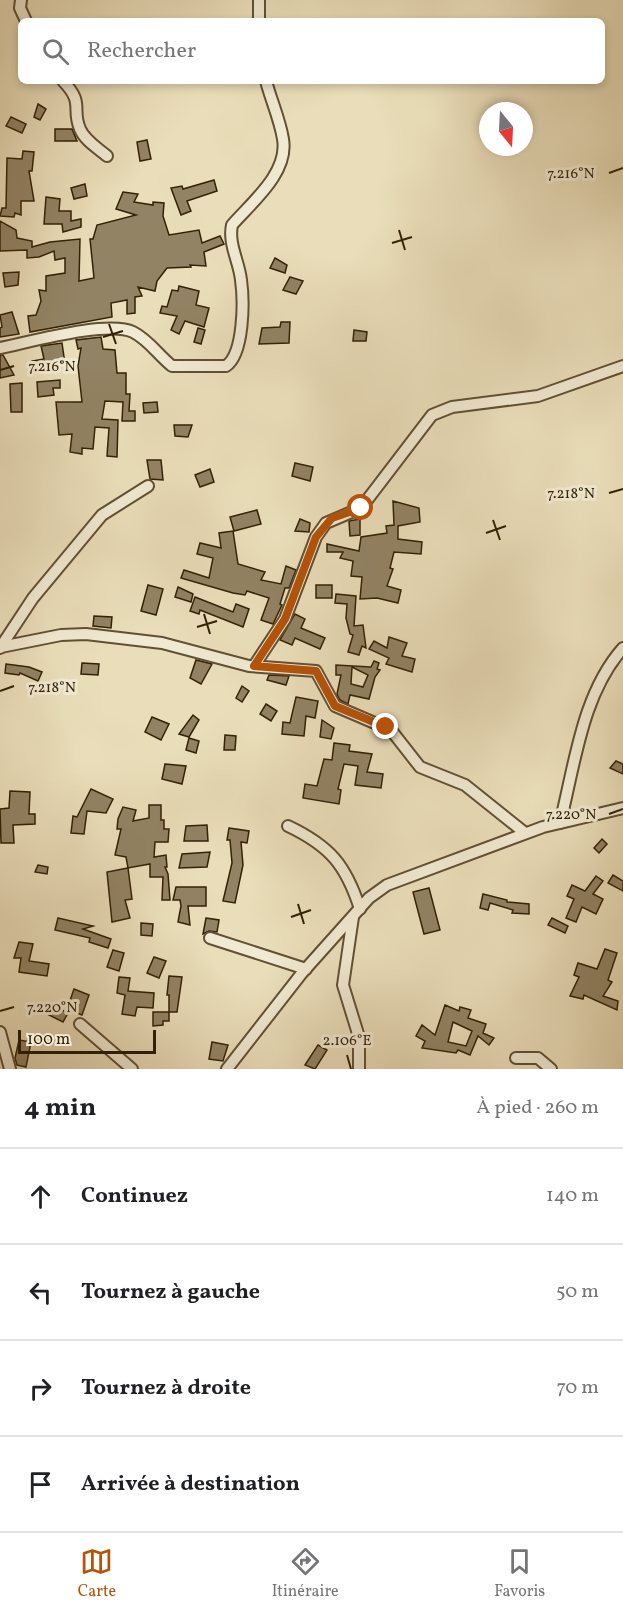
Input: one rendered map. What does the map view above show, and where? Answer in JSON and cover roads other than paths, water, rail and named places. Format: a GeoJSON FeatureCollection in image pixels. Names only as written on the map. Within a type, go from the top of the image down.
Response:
{"type":"FeatureCollection","features":[{"type":"Feature","properties":{"kind":"street"},"geometry":{"type":"LineString","coordinates":[[21,0],[20,8],[25,18]]}},
{"type":"Feature","properties":{"kind":"street"},"geometry":{"type":"LineString","coordinates":[[259,0],[259,18]]}},
{"type":"Feature","properties":{"kind":"street"},"geometry":{"type":"LineString","coordinates":[[65,84],[76,99],[81,130],[86,139],[107,156]]}},
{"type":"Feature","properties":{"kind":"street"},"geometry":{"type":"LineString","coordinates":[[0,348],[97,328],[116,328],[131,331],[142,337],[172,366],[226,366],[231,362],[236,356],[242,316],[241,280],[230,235],[232,225],[274,176],[283,154],[284,141],[267,84]]}},
{"type":"Feature","properties":{"kind":"street"},"geometry":{"type":"LineString","coordinates":[[254,666],[285,619],[316,537],[326,523],[361,508],[432,415],[452,407],[538,396],[623,366]]}},
{"type":"Feature","properties":{"kind":"street"},"geometry":{"type":"LineString","coordinates":[[0,648],[33,598],[102,515],[148,486]]}},
{"type":"Feature","properties":{"kind":"street"},"geometry":{"type":"LineString","coordinates":[[0,648],[61,635],[86,634],[162,643],[221,660],[254,666],[316,671],[335,706],[391,730],[420,766],[465,785],[525,833]]}},
{"type":"Feature","properties":{"kind":"street"},"geometry":{"type":"LineString","coordinates":[[560,823],[596,687],[611,661],[623,648]]}},
{"type":"Feature","properties":{"kind":"street"},"geometry":{"type":"LineString","coordinates":[[227,1069],[306,969],[357,913],[387,885],[525,833],[623,807]]}},
{"type":"Feature","properties":{"kind":"street"},"geometry":{"type":"LineString","coordinates":[[288,826],[316,840],[332,855],[352,882],[357,913],[343,985],[359,1037],[359,1069]]}},
{"type":"Feature","properties":{"kind":"street"},"geometry":{"type":"LineString","coordinates":[[210,938],[306,969]]}},
{"type":"Feature","properties":{"kind":"street"},"geometry":{"type":"LineString","coordinates":[[80,1024],[132,1069]]}},
{"type":"Feature","properties":{"kind":"street"},"geometry":{"type":"LineString","coordinates":[[0,1032],[10,1069]]}},
{"type":"Feature","properties":{"kind":"street"},"geometry":{"type":"LineString","coordinates":[[516,1058],[538,1058],[551,1069]]}}]}
